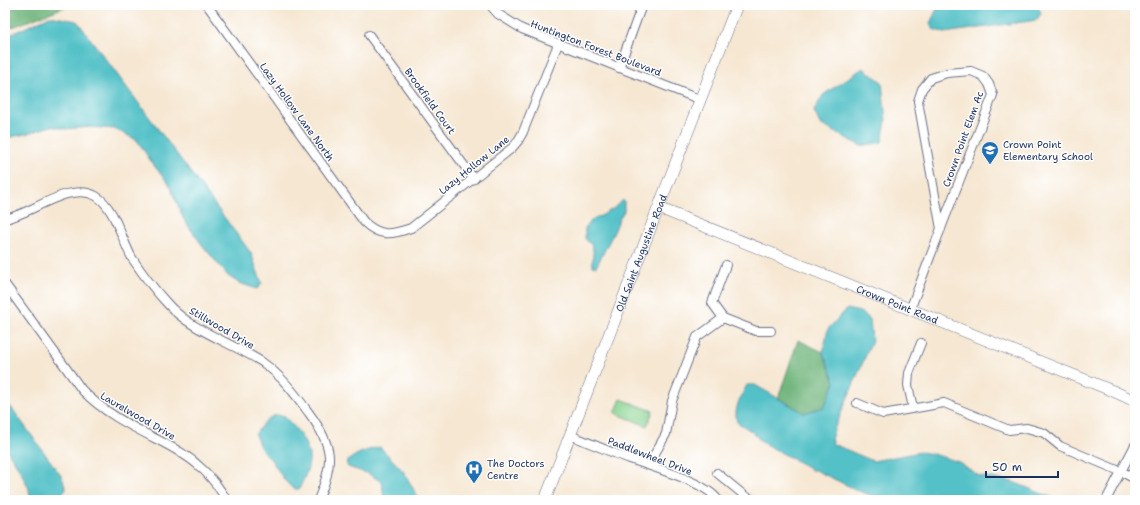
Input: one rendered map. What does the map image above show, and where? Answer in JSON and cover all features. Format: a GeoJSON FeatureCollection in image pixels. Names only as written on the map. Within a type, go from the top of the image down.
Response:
{"type":"FeatureCollection","features":[{"type":"Feature","properties":{"kind":"main road","name":"Old Saint Augustine Road"},"geometry":{"type":"LineString","coordinates":[[545,500],[737,5]]}},
{"type":"Feature","properties":{"kind":"main road","name":"Crown Point Road"},"geometry":{"type":"LineString","coordinates":[[659,208],[1135,401]]}},
{"type":"Feature","properties":{"kind":"street","name":"Lazy Hollow Lane North"},"geometry":{"type":"LineString","coordinates":[[207,5],[364,222],[372,230]]}},
{"type":"Feature","properties":{"kind":"street","name":"Huntington Forest Boulevard"},"geometry":{"type":"LineString","coordinates":[[490,5],[498,14],[522,29],[701,100]]}},
{"type":"Feature","properties":{"kind":"street"},"geometry":{"type":"LineString","coordinates":[[619,68],[642,5]]}},
{"type":"Feature","properties":{"kind":"street","name":"Brookfield Court"},"geometry":{"type":"LineString","coordinates":[[369,34],[474,179]]}},
{"type":"Feature","properties":{"kind":"street","name":"Lazy Hollow Lane"},"geometry":{"type":"LineString","coordinates":[[372,230],[383,234],[396,233],[411,228],[512,148],[524,132],[558,44]]}},
{"type":"Feature","properties":{"kind":"street","name":"Crown Point Elem Ac"},"geometry":{"type":"LineString","coordinates":[[910,310],[993,94],[989,84],[983,76],[971,71],[947,73],[931,78],[922,88],[918,101],[941,229]]}},
{"type":"Feature","properties":{"kind":"street","name":"Stillwood Drive"},"geometry":{"type":"LineString","coordinates":[[5,219],[31,210],[54,198],[75,192],[85,192],[96,196],[108,207],[139,268],[166,302],[179,315],[262,362],[280,376],[317,424],[324,438],[329,456],[329,470],[326,482],[318,500]]}},
{"type":"Feature","properties":{"kind":"street"},"geometry":{"type":"LineString","coordinates":[[726,265],[712,303],[723,318],[756,331],[770,331]]}},
{"type":"Feature","properties":{"kind":"street","name":"Laurelwood Drive"},"geometry":{"type":"LineString","coordinates":[[5,284],[82,390],[94,402],[108,412],[184,454],[201,467],[217,485],[227,500]]}},
{"type":"Feature","properties":{"kind":"street"},"geometry":{"type":"LineString","coordinates":[[649,464],[666,434],[672,401],[697,337],[723,318]]}},
{"type":"Feature","properties":{"kind":"street"},"geometry":{"type":"LineString","coordinates":[[913,408],[908,384],[909,373],[921,343]]}},
{"type":"Feature","properties":{"kind":"street"},"geometry":{"type":"LineString","coordinates":[[857,403],[883,414],[944,403],[1009,430],[1027,428],[1044,433],[1060,446],[1135,479]]}},
{"type":"Feature","properties":{"kind":"street","name":"Paddlewheel Drive"},"geometry":{"type":"LineString","coordinates":[[570,435],[631,459],[649,464],[706,488],[718,500]]}},
{"type":"Feature","properties":{"kind":"street"},"geometry":{"type":"LineString","coordinates":[[1106,500],[1135,446]]}},
{"type":"Feature","properties":{"kind":"street"},"geometry":{"type":"LineString","coordinates":[[717,473],[745,496],[754,500]]}},
{"type":"Feature","properties":{"kind":"green space"},"geometry":{"type":"Polygon","coordinates":[[[5,5],[70,5],[5,30],[5,5]]]}},
{"type":"Feature","properties":{"kind":"green space"},"geometry":{"type":"Polygon","coordinates":[[[798,340],[823,352],[835,382],[824,407],[804,413],[778,398],[798,340]]]}},
{"type":"Feature","properties":{"kind":"green space"},"geometry":{"type":"Polygon","coordinates":[[[621,399],[653,411],[647,426],[615,413],[621,399]]]}},
{"type":"Feature","properties":{"kind":"water"},"geometry":{"type":"Polygon","coordinates":[[[940,5],[1037,5],[1041,13],[1037,20],[944,33],[933,29],[930,23],[940,5]]]}},
{"type":"Feature","properties":{"kind":"water"},"geometry":{"type":"Polygon","coordinates":[[[50,16],[77,21],[251,253],[262,284],[257,289],[239,283],[228,276],[203,246],[184,220],[169,184],[152,163],[137,140],[115,129],[90,127],[66,129],[51,126],[26,134],[5,138],[5,35],[7,36],[50,16]]]}},
{"type":"Feature","properties":{"kind":"water"},"geometry":{"type":"Polygon","coordinates":[[[863,68],[882,82],[886,121],[882,142],[861,146],[820,124],[814,111],[823,95],[863,68]]]}},
{"type":"Feature","properties":{"kind":"water"},"geometry":{"type":"Polygon","coordinates":[[[621,201],[624,201],[624,211],[596,267],[593,266],[593,249],[585,238],[585,228],[594,218],[601,216],[614,208],[621,201]]]}},
{"type":"Feature","properties":{"kind":"water"},"geometry":{"type":"Polygon","coordinates":[[[847,309],[860,312],[870,319],[872,341],[833,432],[831,440],[833,444],[873,461],[921,452],[933,454],[959,462],[979,476],[1013,482],[1058,500],[885,500],[861,492],[815,470],[811,470],[810,468],[763,443],[751,431],[737,422],[737,407],[747,385],[755,385],[804,413],[824,407],[835,382],[823,352],[828,329],[847,309]]]}},
{"type":"Feature","properties":{"kind":"water"},"geometry":{"type":"Polygon","coordinates":[[[5,399],[62,477],[66,490],[54,500],[30,500],[29,489],[21,472],[5,447],[5,399]]]}},
{"type":"Feature","properties":{"kind":"water"},"geometry":{"type":"Polygon","coordinates":[[[277,415],[285,417],[302,437],[306,445],[309,465],[299,489],[293,489],[285,481],[272,461],[261,449],[255,435],[267,420],[277,415]]]}},
{"type":"Feature","properties":{"kind":"water"},"geometry":{"type":"Polygon","coordinates":[[[380,447],[404,472],[419,500],[384,500],[382,482],[369,474],[348,467],[346,463],[357,454],[380,447]]]}},
{"type":"Feature","properties":{"kind":"place","name":"Crown Point Elementary School"},"geometry":{"type":"Point","coordinates":[990,165]}},
{"type":"Feature","properties":{"kind":"place","name":"The Doctors Centre"},"geometry":{"type":"Point","coordinates":[474,484]}}]}
